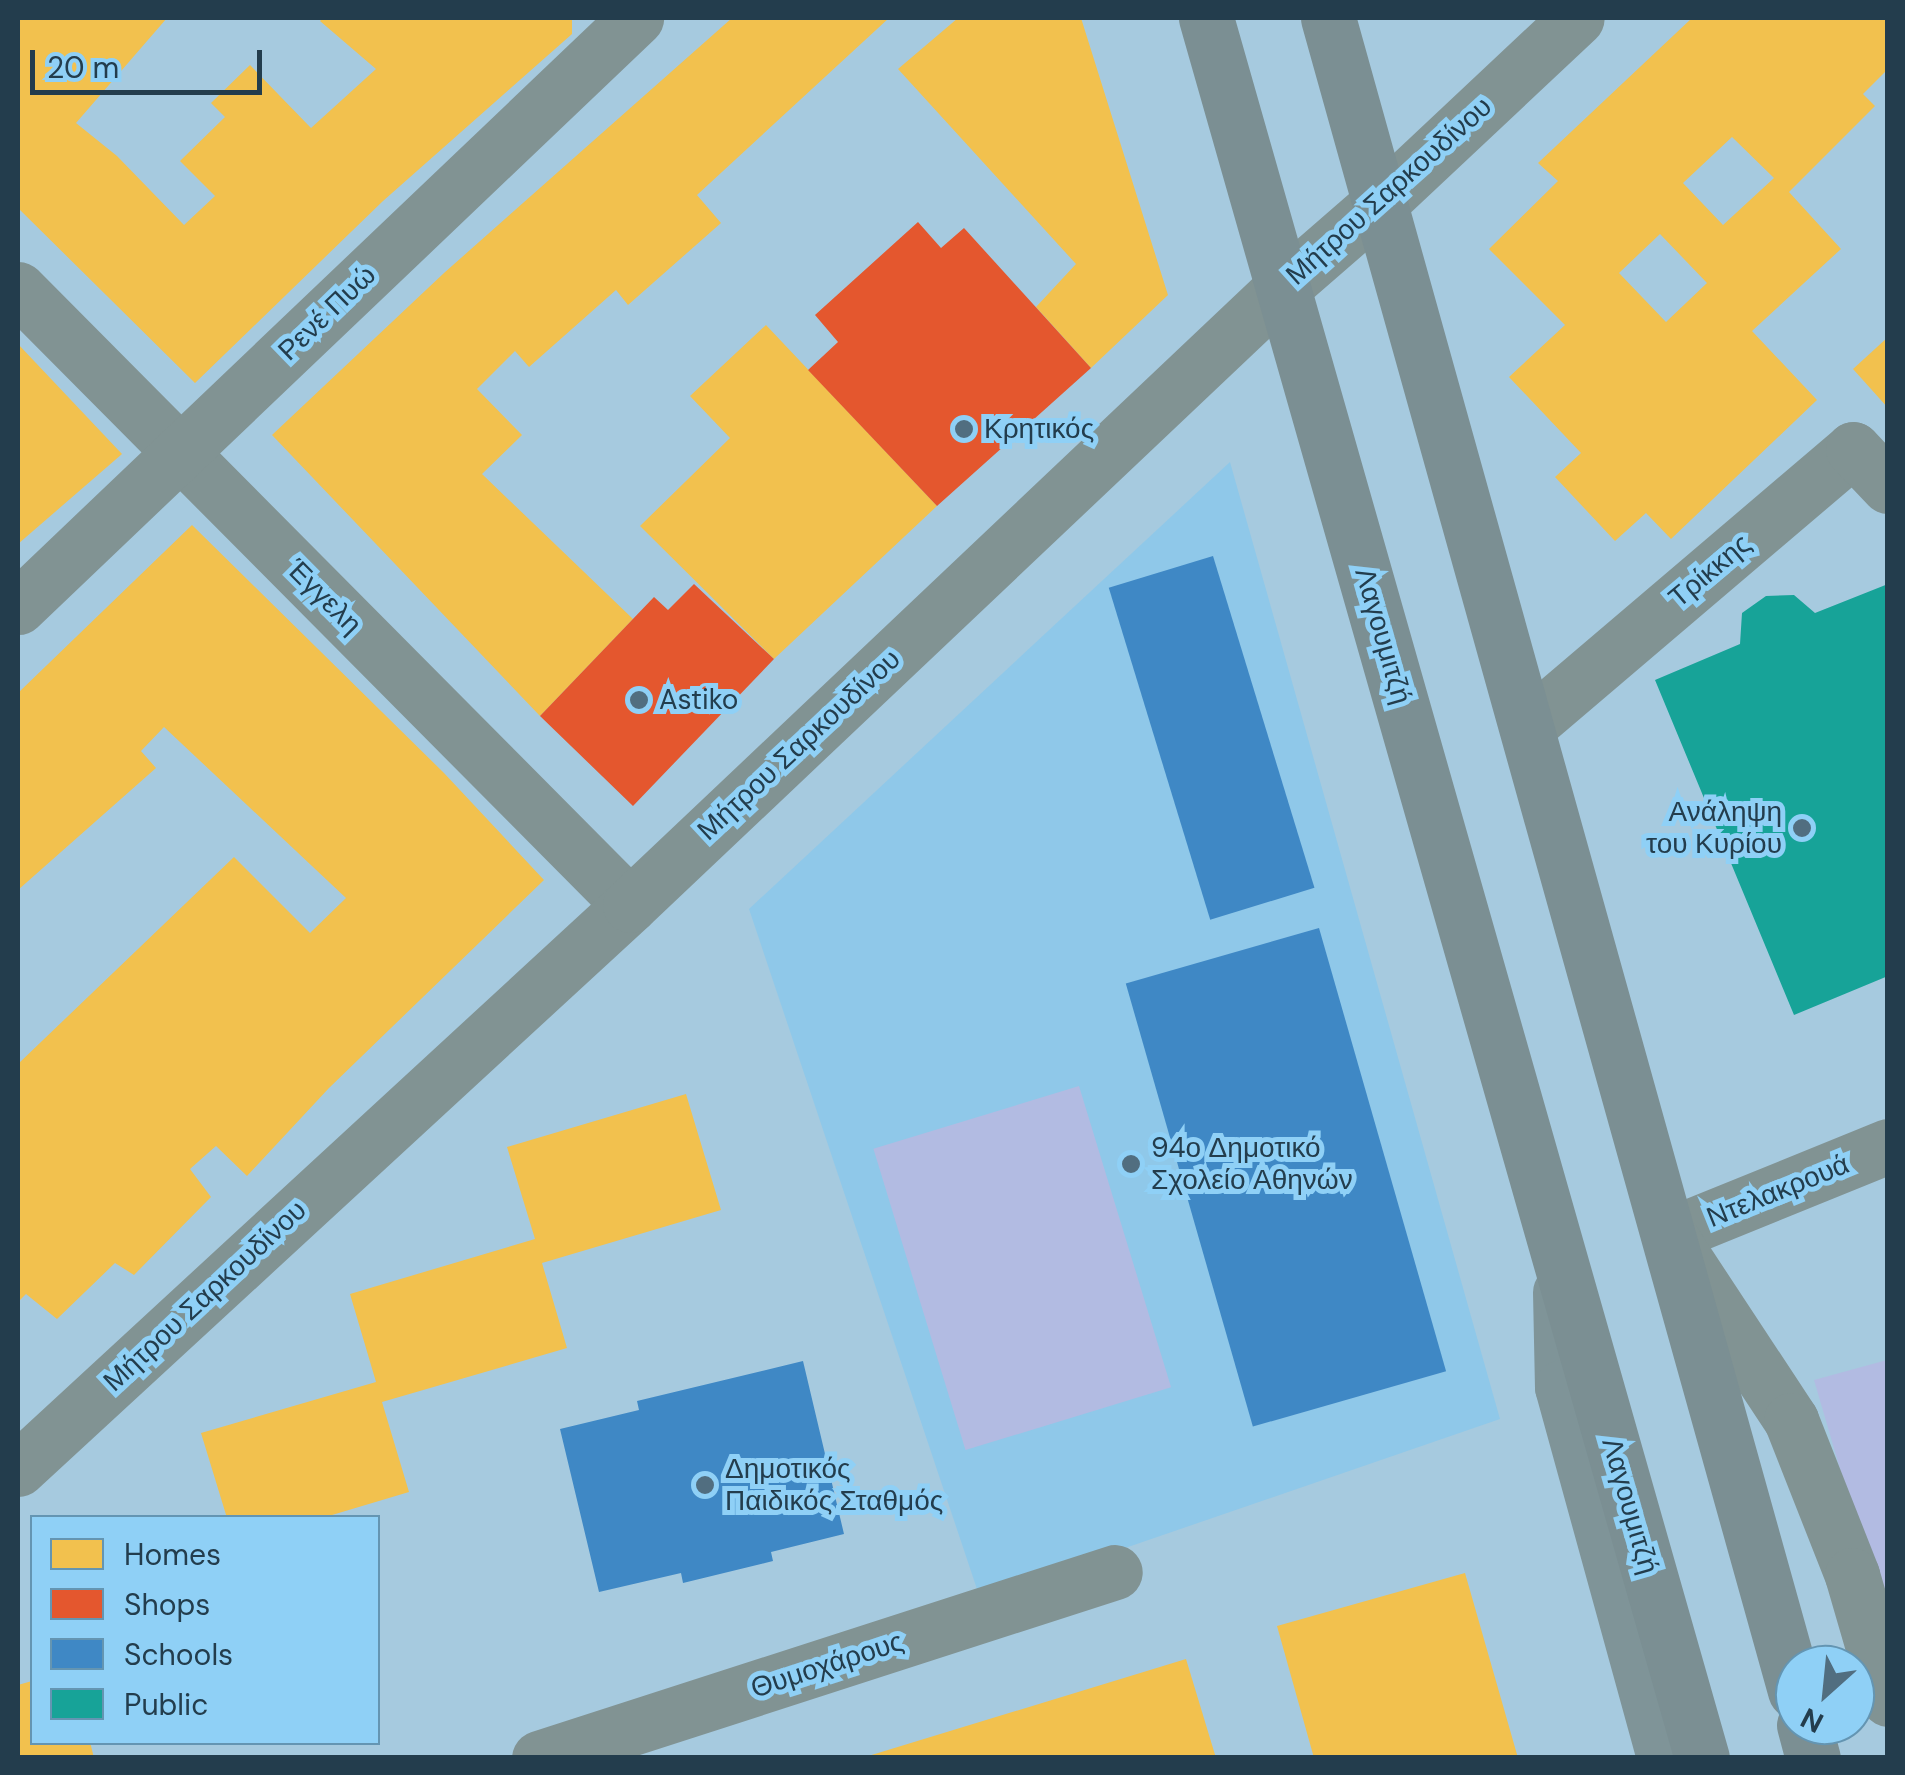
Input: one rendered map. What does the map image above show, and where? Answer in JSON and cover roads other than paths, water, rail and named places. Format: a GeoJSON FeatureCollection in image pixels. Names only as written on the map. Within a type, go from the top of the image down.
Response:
{"type":"FeatureCollection","features":[{"type":"Feature","properties":{"kind":"main road","name":"Λαγουμιτζή"},"geometry":{"type":"LineString","coordinates":[[1206,18],[1702,1758]]}},
{"type":"Feature","properties":{"kind":"main road"},"geometry":{"type":"LineString","coordinates":[[1328,18],[1782,1645]]}},
{"type":"Feature","properties":{"kind":"street","name":"Ρενέ Πυώ"},"geometry":{"type":"LineString","coordinates":[[18,607],[636,18]]}},
{"type":"Feature","properties":{"kind":"street","name":"Μήτρου Σαρκουδίνου"},"geometry":{"type":"LineString","coordinates":[[18,1469],[630,905],[1283,287],[1382,202],[1577,18]]}},
{"type":"Feature","properties":{"kind":"street","name":"Έγγελη"},"geometry":{"type":"LineString","coordinates":[[18,288],[630,905]]}},
{"type":"Feature","properties":{"kind":"street","name":"Τρίκκης"},"geometry":{"type":"LineString","coordinates":[[1528,726],[1853,449],[1888,486]]}},
{"type":"Feature","properties":{"kind":"street","name":"Ντελακρουά"},"geometry":{"type":"LineString","coordinates":[[1668,1235],[1888,1146]]}},
{"type":"Feature","properties":{"kind":"street"},"geometry":{"type":"LineString","coordinates":[[1668,1235],[1791,1420],[1852,1575],[1888,1699]]}},
{"type":"Feature","properties":{"kind":"street","name":"Λαγουμιτζή"},"geometry":{"type":"LineString","coordinates":[[1558,1254],[1562,1388],[1664,1758]]}},
{"type":"Feature","properties":{"kind":"street","name":"Θυμοχάρους"},"geometry":{"type":"LineString","coordinates":[[539,1758],[1115,1572]]}},
{"type":"Feature","properties":{"kind":"place","name":"Κρητικός"},"geometry":{"type":"Point","coordinates":[964,429]}},
{"type":"Feature","properties":{"kind":"place","name":"Astiko"},"geometry":{"type":"Point","coordinates":[639,700]}},
{"type":"Feature","properties":{"kind":"place","name":"Ανάληψη του Κυρίου"},"geometry":{"type":"Point","coordinates":[1802,828]}},
{"type":"Feature","properties":{"kind":"place","name":"94ο Δημοτικό Σχολείο Αθηνών"},"geometry":{"type":"Point","coordinates":[1131,1164]}},
{"type":"Feature","properties":{"kind":"place","name":"Δημοτικός Παιδικός Σταθμός"},"geometry":{"type":"Point","coordinates":[705,1485]}}]}
